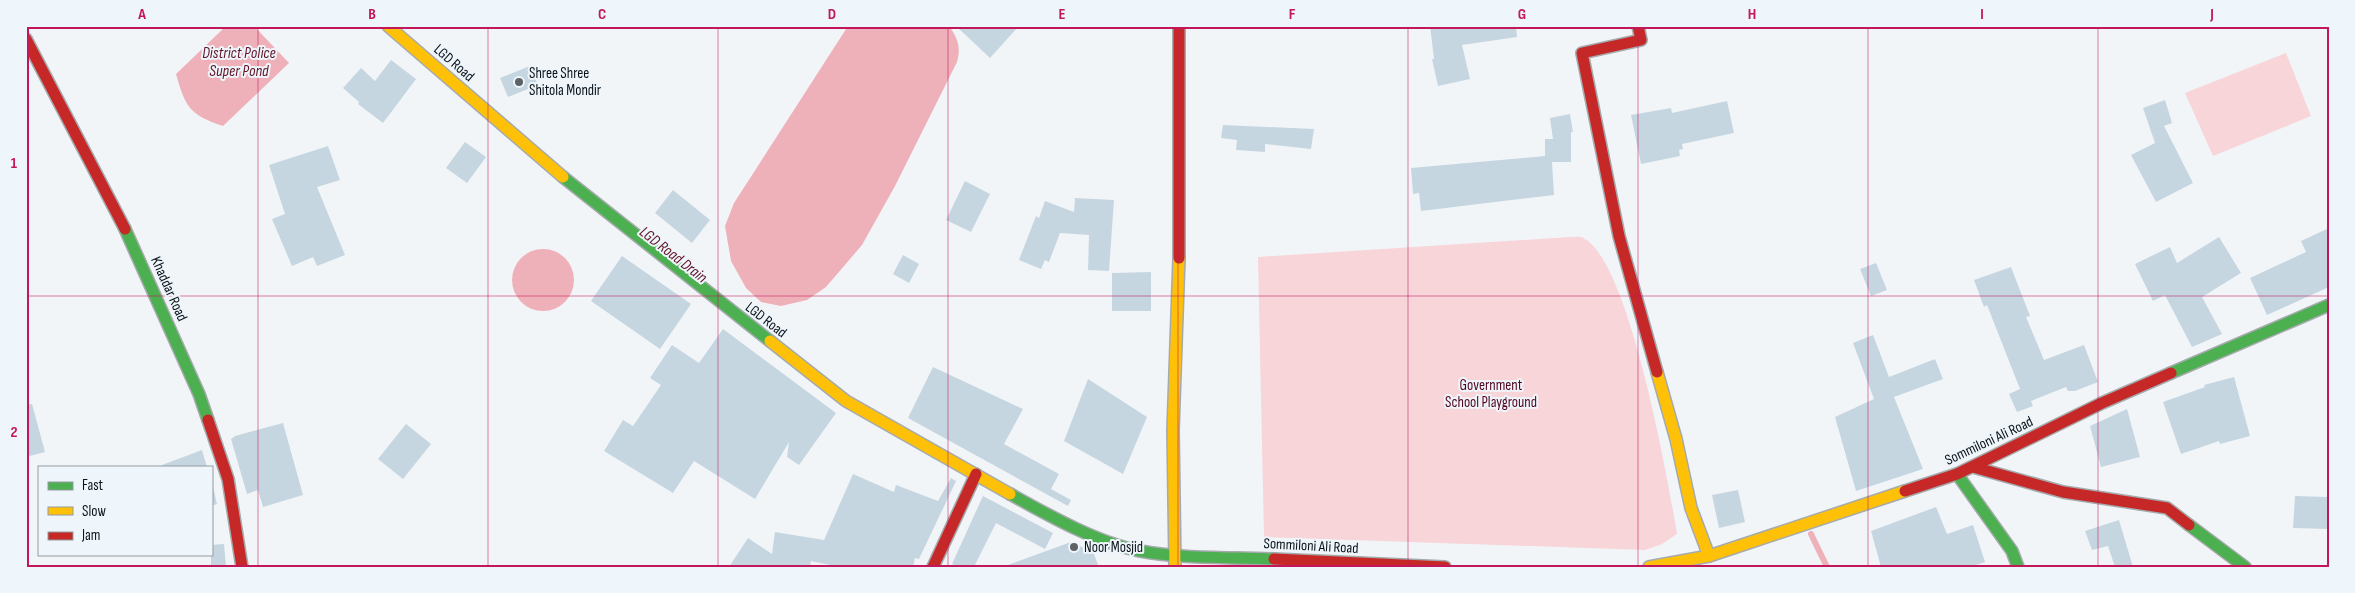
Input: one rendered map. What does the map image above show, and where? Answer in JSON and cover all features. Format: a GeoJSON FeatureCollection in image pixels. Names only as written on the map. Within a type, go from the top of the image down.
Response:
{"type":"FeatureCollection","features":[{"type":"Feature","properties":{"kind":"street","name":"LGD Road"},"geometry":{"type":"LineString","coordinates":[[388,26],[577,189],[846,401],[1036,508],[1108,542],[1175,561]]}},
{"type":"Feature","properties":{"kind":"street"},"geometry":{"type":"LineString","coordinates":[[1175,561],[1173,430],[1180,237],[1179,26]]}},
{"type":"Feature","properties":{"kind":"street"},"geometry":{"type":"LineString","coordinates":[[1638,26],[1641,40],[1582,53],[1619,236],[1676,439],[1691,508],[1709,556]]}},
{"type":"Feature","properties":{"kind":"street","name":"Khaddar Road"},"geometry":{"type":"LineString","coordinates":[[26,39],[128,235],[198,394],[228,479],[237,525],[242,567]]}},
{"type":"Feature","properties":{"kind":"street","name":"Sommiloni Ali Road"},"geometry":{"type":"LineString","coordinates":[[1649,567],[1709,556],[1957,474],[2102,403],[2329,305]]}},
{"type":"Feature","properties":{"kind":"street"},"geometry":{"type":"LineString","coordinates":[[1973,467],[2063,492],[2167,508],[2245,567]]}},
{"type":"Feature","properties":{"kind":"street"},"geometry":{"type":"LineString","coordinates":[[933,567],[976,474]]}},
{"type":"Feature","properties":{"kind":"street"},"geometry":{"type":"LineString","coordinates":[[1957,474],[2012,551],[2018,567]]}},
{"type":"Feature","properties":{"kind":"street","name":"Sommiloni Ali Road"},"geometry":{"type":"LineString","coordinates":[[1175,561],[1446,567]]}},
{"type":"Feature","properties":{"kind":"green space"},"geometry":{"type":"Polygon","coordinates":[[[2286,53],[2311,116],[2213,156],[2185,93],[2286,53]]]}},
{"type":"Feature","properties":{"kind":"green space","name":"Government School Playground"},"geometry":{"type":"Polygon","coordinates":[[[1570,237],[1585,239],[1602,257],[1617,288],[1632,329],[1656,423],[1677,534],[1662,544],[1645,550],[1264,537],[1258,257],[1570,237]]]}},
{"type":"Feature","properties":{"kind":"water","name":"District Police Super Pond"},"geometry":{"type":"Polygon","coordinates":[[[226,26],[254,26],[289,63],[223,126],[203,118],[190,108],[182,94],[176,74],[226,26]]]}},
{"type":"Feature","properties":{"kind":"water"},"geometry":{"type":"Polygon","coordinates":[[[848,26],[949,26],[958,43],[957,62],[895,186],[862,245],[826,287],[807,300],[781,306],[761,302],[746,288],[731,261],[725,226],[734,203],[848,26]]]}},
{"type":"Feature","properties":{"kind":"water"},"geometry":{"type":"Polygon","coordinates":[[[537,249],[549,249],[565,258],[572,268],[574,280],[572,292],[565,302],[549,311],[537,311],[526,306],[517,297],[512,286],[512,274],[517,263],[526,254],[537,249]]]}},
{"type":"Feature","properties":{"kind":"building"},"geometry":{"type":"Polygon","coordinates":[[[956,26],[1019,26],[990,58],[956,26]]]}},
{"type":"Feature","properties":{"kind":"building"},"geometry":{"type":"Polygon","coordinates":[[[1430,26],[1516,26],[1517,37],[1462,45],[1470,79],[1438,86],[1432,59],[1434,59],[1430,26]]]}},
{"type":"Feature","properties":{"kind":"building"},"geometry":{"type":"Polygon","coordinates":[[[391,60],[416,79],[383,123],[358,104],[359,102],[343,88],[361,68],[375,81],[391,60]]]}},
{"type":"Feature","properties":{"kind":"building","name":"Shree Shree Shitola Mondir"},"geometry":{"type":"Polygon","coordinates":[[[530,66],[538,85],[508,97],[500,78],[530,66]]]}},
{"type":"Feature","properties":{"kind":"building"},"geometry":{"type":"Polygon","coordinates":[[[2165,100],[2172,123],[2164,126],[2193,183],[2156,202],[2131,155],[2155,143],[2143,108],[2165,100]]]}},
{"type":"Feature","properties":{"kind":"building"},"geometry":{"type":"Polygon","coordinates":[[[1727,101],[1734,133],[1682,144],[1683,149],[1679,150],[1680,156],[1641,164],[1631,115],[1671,108],[1672,113],[1727,101]]]}},
{"type":"Feature","properties":{"kind":"building"},"geometry":{"type":"Polygon","coordinates":[[[1570,114],[1573,132],[1571,132],[1571,162],[1552,162],[1554,195],[1421,211],[1419,193],[1413,194],[1411,168],[1545,156],[1545,139],[1553,139],[1550,118],[1570,114]]]}},
{"type":"Feature","properties":{"kind":"building"},"geometry":{"type":"Polygon","coordinates":[[[1223,125],[1314,129],[1311,149],[1265,144],[1265,152],[1236,150],[1237,140],[1221,138],[1223,125]]]}},
{"type":"Feature","properties":{"kind":"building"},"geometry":{"type":"Polygon","coordinates":[[[465,142],[486,157],[467,183],[446,168],[465,142]]]}},
{"type":"Feature","properties":{"kind":"building"},"geometry":{"type":"Polygon","coordinates":[[[328,146],[340,180],[317,187],[345,255],[317,266],[313,257],[292,266],[272,219],[285,214],[269,165],[328,146]]]}},
{"type":"Feature","properties":{"kind":"building"},"geometry":{"type":"Polygon","coordinates":[[[965,181],[990,194],[971,232],[946,220],[965,181]]]}},
{"type":"Feature","properties":{"kind":"building"},"geometry":{"type":"Polygon","coordinates":[[[673,190],[710,220],[692,243],[655,213],[673,190]]]}},
{"type":"Feature","properties":{"kind":"building"},"geometry":{"type":"Polygon","coordinates":[[[1075,198],[1114,200],[1109,271],[1088,270],[1089,235],[1060,233],[1049,262],[1045,260],[1041,269],[1019,260],[1036,216],[1039,218],[1045,201],[1074,212],[1075,198]]]}},
{"type":"Feature","properties":{"kind":"building"},"geometry":{"type":"Polygon","coordinates":[[[2329,228],[2329,287],[2267,315],[2250,278],[2306,252],[2301,241],[2329,228]]]}},
{"type":"Feature","properties":{"kind":"building"},"geometry":{"type":"Polygon","coordinates":[[[2219,237],[2241,273],[2202,297],[2222,334],[2192,347],[2165,295],[2153,301],[2135,264],[2170,247],[2177,263],[2219,237]]]}},
{"type":"Feature","properties":{"kind":"building"},"geometry":{"type":"Polygon","coordinates":[[[903,255],[919,264],[909,283],[893,274],[903,255]]]}},
{"type":"Feature","properties":{"kind":"building"},"geometry":{"type":"Polygon","coordinates":[[[622,256],[691,304],[660,349],[591,301],[622,256]]]}},
{"type":"Feature","properties":{"kind":"building"},"geometry":{"type":"Polygon","coordinates":[[[1876,263],[1887,290],[1871,296],[1860,269],[1876,263]]]}},
{"type":"Feature","properties":{"kind":"building"},"geometry":{"type":"Polygon","coordinates":[[[2011,267],[2030,316],[2026,317],[2044,360],[2084,345],[2098,382],[2075,391],[2068,391],[2066,387],[2031,401],[2033,406],[2017,412],[2009,394],[2020,389],[1987,305],[1984,307],[1974,280],[2011,267]]]}},
{"type":"Feature","properties":{"kind":"building"},"geometry":{"type":"Polygon","coordinates":[[[1151,272],[1151,311],[1112,311],[1112,273],[1151,272]]]}},
{"type":"Feature","properties":{"kind":"building"},"geometry":{"type":"Polygon","coordinates":[[[723,329],[836,413],[799,465],[787,457],[789,442],[755,499],[694,461],[673,493],[604,451],[623,420],[633,426],[661,385],[650,378],[672,345],[699,363],[723,329]]]}},
{"type":"Feature","properties":{"kind":"building"},"geometry":{"type":"Polygon","coordinates":[[[1873,335],[1889,377],[1935,359],[1943,379],[1894,397],[1923,469],[1856,491],[1835,417],[1874,399],[1853,343],[1873,335]]]}},
{"type":"Feature","properties":{"kind":"building"},"geometry":{"type":"Polygon","coordinates":[[[933,367],[1023,409],[1004,444],[1059,474],[1051,489],[1071,500],[1068,506],[908,418],[933,367]]]}},
{"type":"Feature","properties":{"kind":"building"},"geometry":{"type":"Polygon","coordinates":[[[2234,377],[2250,436],[2220,444],[2219,441],[2181,454],[2163,402],[2205,387],[2204,385],[2234,377]]]}},
{"type":"Feature","properties":{"kind":"building"},"geometry":{"type":"Polygon","coordinates":[[[1088,379],[1147,417],[1123,474],[1064,441],[1088,379]]]}},
{"type":"Feature","properties":{"kind":"building"},"geometry":{"type":"Polygon","coordinates":[[[32,404],[45,452],[26,457],[26,405],[32,404]]]}},
{"type":"Feature","properties":{"kind":"building"},"geometry":{"type":"Polygon","coordinates":[[[2127,409],[2140,457],[2101,467],[2090,426],[2127,409]]]}},
{"type":"Feature","properties":{"kind":"building"},"geometry":{"type":"Polygon","coordinates":[[[283,423],[303,495],[263,507],[258,490],[247,494],[231,439],[235,436],[283,423]]]}},
{"type":"Feature","properties":{"kind":"building"},"geometry":{"type":"Polygon","coordinates":[[[406,424],[431,444],[403,479],[378,459],[406,424]]]}},
{"type":"Feature","properties":{"kind":"building"},"geometry":{"type":"Polygon","coordinates":[[[202,450],[207,466],[162,466],[202,450]]]}},
{"type":"Feature","properties":{"kind":"building"},"geometry":{"type":"Polygon","coordinates":[[[853,474],[894,492],[896,485],[938,501],[951,478],[956,481],[919,559],[915,558],[913,567],[840,567],[811,561],[810,567],[729,567],[748,538],[772,554],[775,532],[824,540],[853,474]]]}},
{"type":"Feature","properties":{"kind":"building"},"geometry":{"type":"Polygon","coordinates":[[[212,482],[217,504],[212,506],[212,482]]]}},
{"type":"Feature","properties":{"kind":"building"},"geometry":{"type":"Polygon","coordinates":[[[1738,490],[1745,522],[1719,528],[1712,495],[1738,490]]]}},
{"type":"Feature","properties":{"kind":"building"},"geometry":{"type":"Polygon","coordinates":[[[983,496],[1053,533],[1045,549],[996,523],[974,567],[959,567],[952,564],[983,496]]]}},
{"type":"Feature","properties":{"kind":"building"},"geometry":{"type":"Polygon","coordinates":[[[2295,496],[2329,497],[2329,529],[2293,528],[2295,496]]]}},
{"type":"Feature","properties":{"kind":"building"},"geometry":{"type":"Polygon","coordinates":[[[1936,507],[1947,534],[1973,525],[1985,562],[1970,567],[1881,567],[1871,531],[1936,507]]]}},
{"type":"Feature","properties":{"kind":"building"},"geometry":{"type":"Polygon","coordinates":[[[2119,520],[2133,567],[2115,567],[2108,546],[2092,550],[2085,531],[2119,520]]]}},
{"type":"Feature","properties":{"kind":"building","name":"Noor Mosjid"},"geometry":{"type":"Polygon","coordinates":[[[1071,542],[1093,552],[1099,567],[1008,567],[1008,565],[1071,542]]]}},
{"type":"Feature","properties":{"kind":"building"},"geometry":{"type":"Polygon","coordinates":[[[224,544],[226,567],[211,567],[212,545],[224,544]]]}},
{"type":"Feature","properties":{"kind":"waterway"},"geometry":{"type":"LineString","coordinates":[[1811,534],[1827,567]]}},
{"type":"Feature","properties":{"kind":"traffic: fast"},"geometry":{"type":"LineString","coordinates":[[563,177],[770,341]]}},
{"type":"Feature","properties":{"kind":"traffic: fast"},"geometry":{"type":"LineString","coordinates":[[125,229],[199,394],[208,420]]}},
{"type":"Feature","properties":{"kind":"traffic: fast"},"geometry":{"type":"LineString","coordinates":[[2171,373],[2329,305]]}},
{"type":"Feature","properties":{"kind":"traffic: fast"},"geometry":{"type":"LineString","coordinates":[[1957,474],[2012,551],[2018,567]]}},
{"type":"Feature","properties":{"kind":"traffic: fast"},"geometry":{"type":"LineString","coordinates":[[1010,494],[1090,535],[1140,551],[1156,554],[1274,559]]}},
{"type":"Feature","properties":{"kind":"traffic: fast"},"geometry":{"type":"LineString","coordinates":[[2189,525],[2245,567]]}},
{"type":"Feature","properties":{"kind":"traffic: slow"},"geometry":{"type":"LineString","coordinates":[[388,26],[563,177]]}},
{"type":"Feature","properties":{"kind":"traffic: slow"},"geometry":{"type":"LineString","coordinates":[[1175,567],[1173,430],[1179,258]]}},
{"type":"Feature","properties":{"kind":"traffic: slow"},"geometry":{"type":"LineString","coordinates":[[770,341],[846,401],[1010,494]]}},
{"type":"Feature","properties":{"kind":"traffic: slow"},"geometry":{"type":"LineString","coordinates":[[1657,372],[1676,439],[1691,508],[1709,556]]}},
{"type":"Feature","properties":{"kind":"traffic: slow"},"geometry":{"type":"LineString","coordinates":[[1649,567],[1709,556],[1905,491]]}},
{"type":"Feature","properties":{"kind":"traffic: jam"},"geometry":{"type":"LineString","coordinates":[[1179,26],[1179,258]]}},
{"type":"Feature","properties":{"kind":"traffic: jam"},"geometry":{"type":"LineString","coordinates":[[1638,26],[1641,40],[1582,53],[1619,236],[1657,372]]}},
{"type":"Feature","properties":{"kind":"traffic: jam"},"geometry":{"type":"LineString","coordinates":[[26,39],[125,229]]}},
{"type":"Feature","properties":{"kind":"traffic: jam"},"geometry":{"type":"LineString","coordinates":[[1905,491],[1957,474],[2102,403],[2171,373]]}},
{"type":"Feature","properties":{"kind":"traffic: jam"},"geometry":{"type":"LineString","coordinates":[[208,420],[228,479],[242,567]]}},
{"type":"Feature","properties":{"kind":"traffic: jam"},"geometry":{"type":"LineString","coordinates":[[1973,467],[2063,492],[2167,508],[2189,525]]}},
{"type":"Feature","properties":{"kind":"traffic: jam"},"geometry":{"type":"LineString","coordinates":[[933,567],[976,474]]}},
{"type":"Feature","properties":{"kind":"traffic: jam"},"geometry":{"type":"LineString","coordinates":[[1274,559],[1445,567]]}},
{"type":"Feature","properties":{"kind":"place","name":"Shree Shree Shitola Mondir"},"geometry":{"type":"Point","coordinates":[519,82]}},
{"type":"Feature","properties":{"kind":"place","name":"Noor Mosjid"},"geometry":{"type":"Point","coordinates":[1074,547]}},
{"type":"Feature","properties":{"kind":"water label","name":"LGD Road Drain"},"geometry":{"type":"Point","coordinates":[673,255]}}]}
